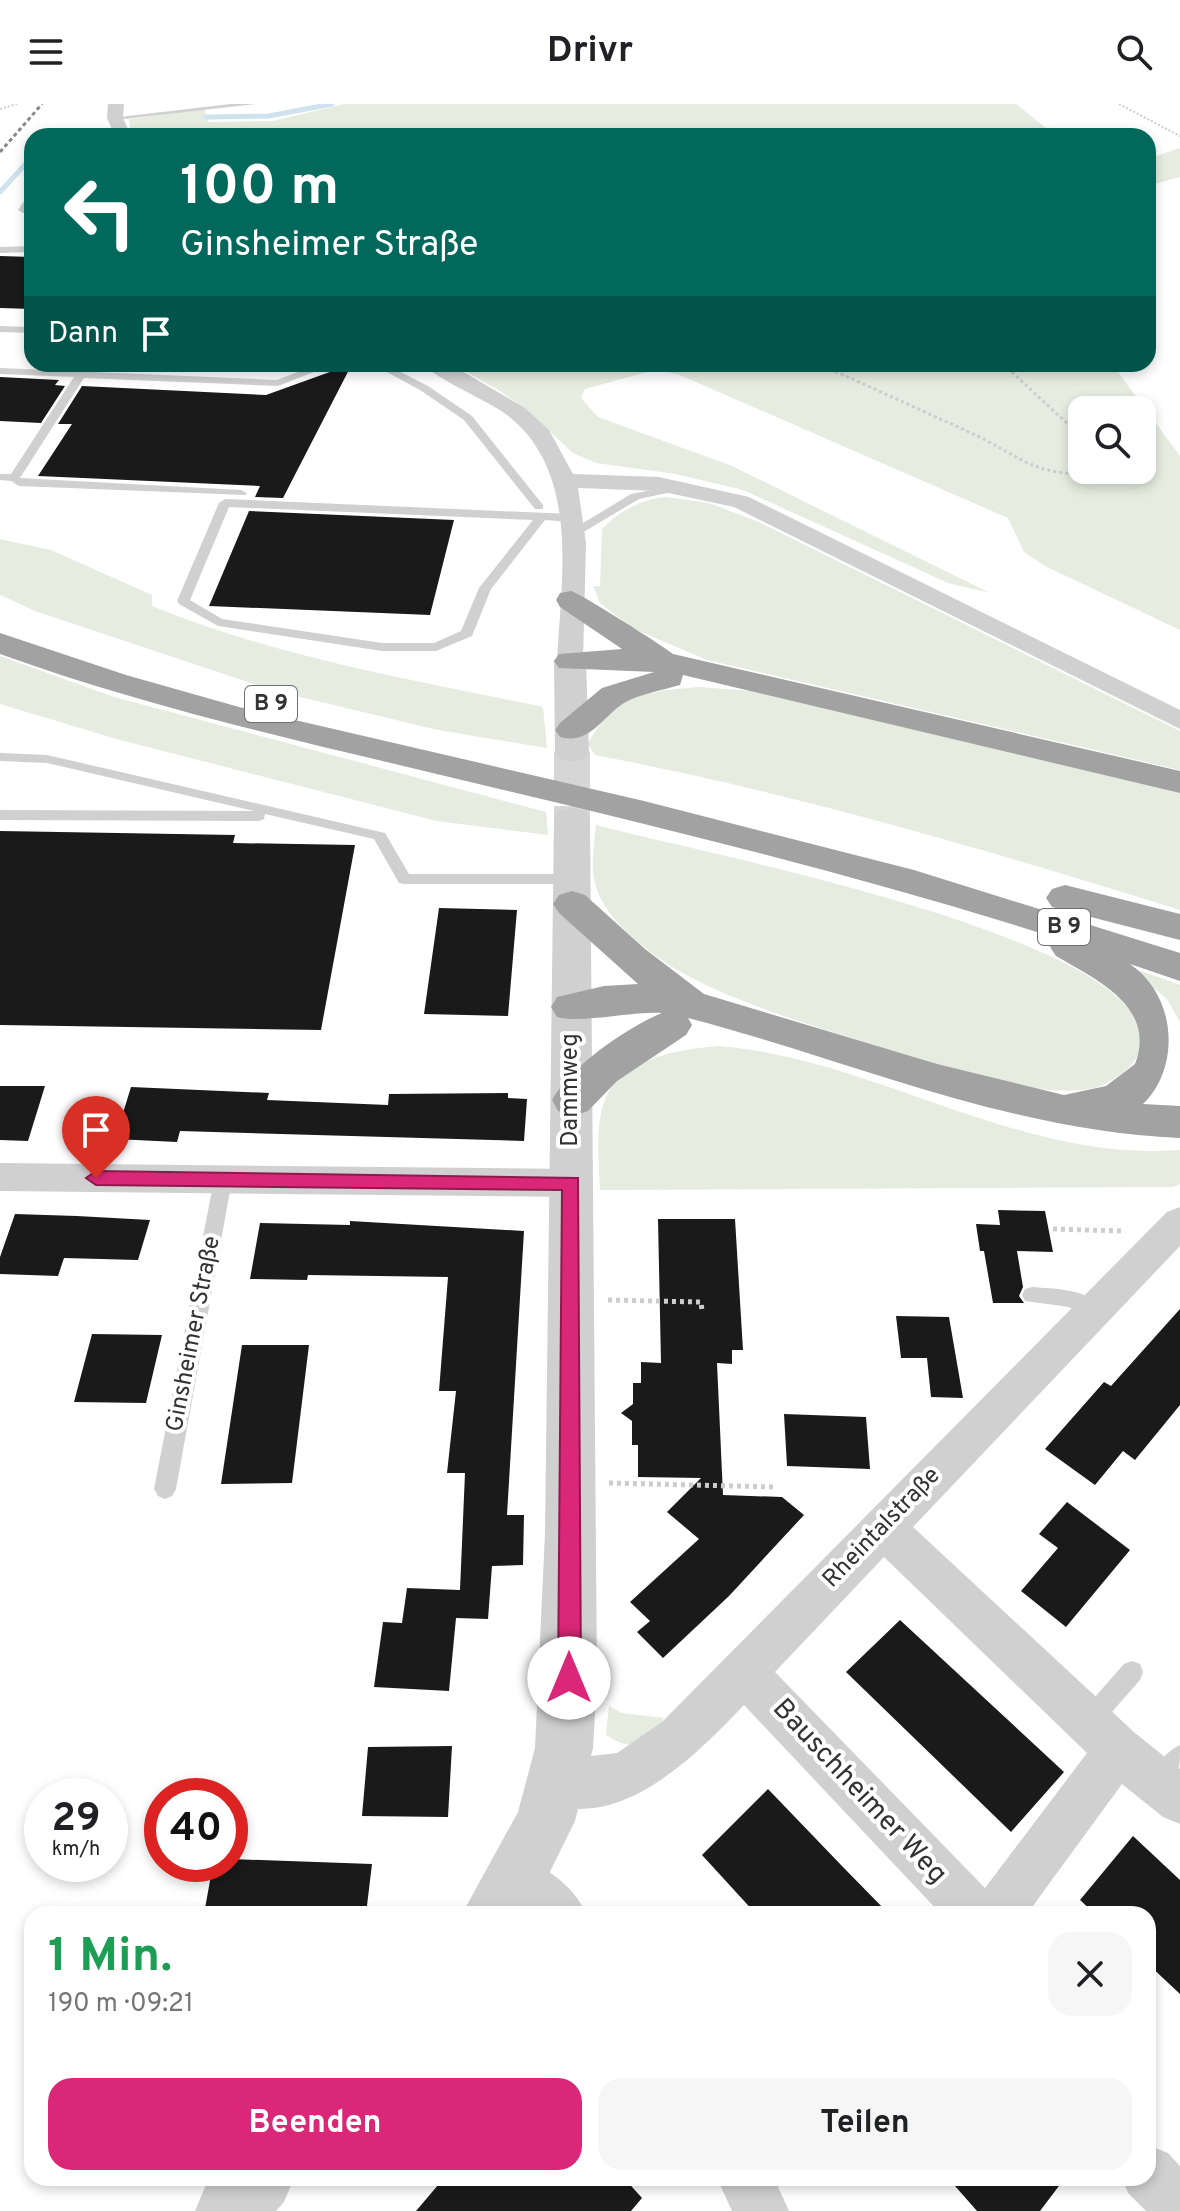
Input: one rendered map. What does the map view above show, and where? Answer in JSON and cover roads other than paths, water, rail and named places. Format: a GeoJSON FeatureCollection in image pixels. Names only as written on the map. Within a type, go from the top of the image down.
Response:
{"type":"FeatureCollection","features":[{"type":"Feature","properties":{"kind":"highway"},"geometry":{"type":"LineString","coordinates":[[571,600],[672,671]]}},
{"type":"Feature","properties":{"kind":"highway","name":"B 9"},"geometry":{"type":"LineString","coordinates":[[0,618],[99,655],[192,683],[571,776],[783,821],[1063,898],[1180,935]]}},
{"type":"Feature","properties":{"kind":"highway","name":"B 9"},"geometry":{"type":"LineString","coordinates":[[0,643],[181,704],[571,776],[1106,939],[1180,967]]}},
{"type":"Feature","properties":{"kind":"highway"},"geometry":{"type":"LineString","coordinates":[[570,661],[604,671],[672,671],[732,678],[1180,782]]}},
{"type":"Feature","properties":{"kind":"highway"},"geometry":{"type":"LineString","coordinates":[[571,776],[614,695],[672,671]]}},
{"type":"Feature","properties":{"kind":"highway"},"geometry":{"type":"LineString","coordinates":[[572,892],[681,1014]]}},
{"type":"Feature","properties":{"kind":"highway"},"geometry":{"type":"LineString","coordinates":[[947,892],[1053,937],[1122,978],[1154,1011],[1161,1050],[1151,1076],[1136,1090],[1098,1106],[1051,1109]]}},
{"type":"Feature","properties":{"kind":"highway"},"geometry":{"type":"LineString","coordinates":[[1063,898],[1180,927]]}},
{"type":"Feature","properties":{"kind":"highway"},"geometry":{"type":"LineString","coordinates":[[571,1007],[632,1021],[681,1014],[747,1022],[987,1095],[1121,1122],[1180,1122]]}},
{"type":"Feature","properties":{"kind":"highway"},"geometry":{"type":"LineString","coordinates":[[573,1100],[602,1070],[681,1014]]}},
{"type":"Feature","properties":{"kind":"street","name":"Dammweg"},"geometry":{"type":"LineString","coordinates":[[449,372],[498,399],[527,421],[548,445],[566,481],[570,520],[573,1100],[569,1678],[564,1748],[557,1784],[523,1902]]}},
{"type":"Feature","properties":{"kind":"street"},"geometry":{"type":"LineString","coordinates":[[566,481],[623,481],[683,487],[724,497],[761,511],[1180,721]]}},
{"type":"Feature","properties":{"kind":"street"},"geometry":{"type":"LineString","coordinates":[[0,1177],[571,1183]]}},
{"type":"Feature","properties":{"kind":"street","name":"Rheintalstraße"},"geometry":{"type":"LineString","coordinates":[[557,1784],[614,1780],[644,1766],[679,1739],[1180,1222]]}},
{"type":"Feature","properties":{"kind":"street"},"geometry":{"type":"LineString","coordinates":[[884,1528],[1103,1736],[1173,1780]]}},
{"type":"Feature","properties":{"kind":"street","name":"Bauschheimer Weg"},"geometry":{"type":"LineString","coordinates":[[742,1672],[778,1705],[967,1906]]}},
{"type":"Feature","properties":{"kind":"street"},"geometry":{"type":"LineString","coordinates":[[1001,1906],[1103,1736]]}},
{"type":"Feature","properties":{"kind":"street"},"geometry":{"type":"LineString","coordinates":[[1156,2181],[1180,2206]]}},
{"type":"Feature","properties":{"kind":"street"},"geometry":{"type":"LineString","coordinates":[[229,2211],[252,2186]]}},
{"type":"Feature","properties":{"kind":"street"},"geometry":{"type":"LineString","coordinates":[[749,2186],[761,2211]]}},
{"type":"Feature","properties":{"kind":"lane"},"geometry":{"type":"LineString","coordinates":[[115,111],[253,104]]}},
{"type":"Feature","properties":{"kind":"lane"},"geometry":{"type":"LineString","coordinates":[[0,250],[24,249]]}},
{"type":"Feature","properties":{"kind":"lane"},"geometry":{"type":"LineString","coordinates":[[0,329],[24,330]]}},
{"type":"Feature","properties":{"kind":"lane"},"geometry":{"type":"LineString","coordinates":[[0,371],[278,383],[308,372]]}},
{"type":"Feature","properties":{"kind":"lane"},"geometry":{"type":"LineString","coordinates":[[14,478],[91,372]]}},
{"type":"Feature","properties":{"kind":"lane"},"geometry":{"type":"LineString","coordinates":[[393,372],[424,388],[468,418],[540,512]]}},
{"type":"Feature","properties":{"kind":"lane"},"geometry":{"type":"LineString","coordinates":[[0,477],[14,478],[19,483],[540,512],[570,520],[635,496],[683,487]]}},
{"type":"Feature","properties":{"kind":"lane"},"geometry":{"type":"LineString","coordinates":[[225,503],[540,512],[485,588],[467,633],[436,647],[382,647],[283,634],[218,622],[183,601],[225,503]]}},
{"type":"Feature","properties":{"kind":"lane"},"geometry":{"type":"LineString","coordinates":[[0,757],[47,759],[380,836],[404,879],[572,892]]}},
{"type":"Feature","properties":{"kind":"lane"},"geometry":{"type":"LineString","coordinates":[[0,815],[294,816]]}},
{"type":"Feature","properties":{"kind":"lane","name":"Ginsheimer Straße"},"geometry":{"type":"LineString","coordinates":[[165,1489],[223,1180]]}},
{"type":"Feature","properties":{"kind":"lane"},"geometry":{"type":"LineString","coordinates":[[1032,1295],[1073,1299],[1093,1311]]}},
{"type":"Feature","properties":{"kind":"lane"},"geometry":{"type":"LineString","coordinates":[[1103,1736],[1132,1672]]}},
{"type":"Feature","properties":{"kind":"waterway"},"geometry":{"type":"LineString","coordinates":[[206,117],[269,116],[332,104]]}},
{"type":"Feature","properties":{"kind":"waterway"},"geometry":{"type":"LineString","coordinates":[[0,192],[24,166]]}},
{"type":"Feature","properties":{"kind":"tunnel"},"geometry":{"type":"LineString","coordinates":[[572,752],[572,819]]}},
{"type":"Feature","properties":{"kind":"railway"},"geometry":{"type":"LineString","coordinates":[[0,152],[42,104]]}}]}
